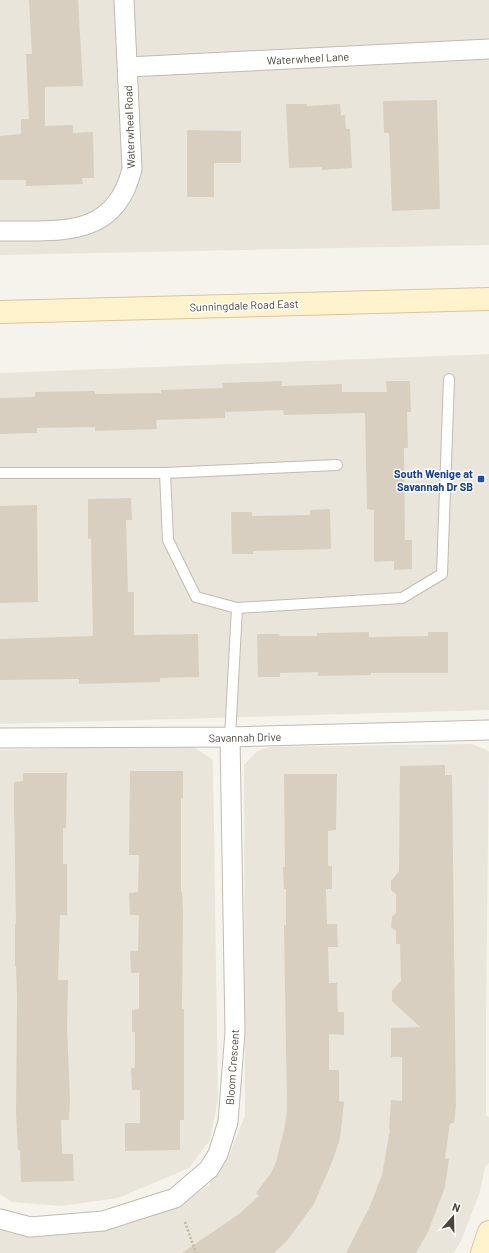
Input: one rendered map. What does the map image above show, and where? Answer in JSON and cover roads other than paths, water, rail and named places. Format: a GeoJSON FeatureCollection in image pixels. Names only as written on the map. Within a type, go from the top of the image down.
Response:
{"type":"FeatureCollection","features":[{"type":"Feature","properties":{"kind":"main road","name":"Sunningdale Road East"},"geometry":{"type":"LineString","coordinates":[[0,312],[489,299]]}},
{"type":"Feature","properties":{"kind":"main road"},"geometry":{"type":"LineString","coordinates":[[482,1253],[489,1232]]}},
{"type":"Feature","properties":{"kind":"street","name":"Waterwheel Road"},"geometry":{"type":"LineString","coordinates":[[0,231],[62,230],[79,228],[95,222],[104,216],[120,200],[132,169],[124,0]]}},
{"type":"Feature","properties":{"kind":"street","name":"Waterwheel Lane"},"geometry":{"type":"LineString","coordinates":[[128,67],[489,49]]}},
{"type":"Feature","properties":{"kind":"street","name":"Savannah Drive"},"geometry":{"type":"LineString","coordinates":[[0,738],[230,737],[489,730]]}},
{"type":"Feature","properties":{"kind":"street","name":"Bloom Crescent"},"geometry":{"type":"LineString","coordinates":[[0,1219],[30,1226],[103,1221],[175,1198],[209,1169],[218,1154],[228,1122],[235,1032],[230,737]]}},
{"type":"Feature","properties":{"kind":"lane"},"geometry":{"type":"LineString","coordinates":[[165,472],[168,540],[196,597],[237,608],[402,598],[442,574],[449,379]]}},
{"type":"Feature","properties":{"kind":"lane"},"geometry":{"type":"LineString","coordinates":[[0,473],[165,472],[337,465]]}},
{"type":"Feature","properties":{"kind":"lane"},"geometry":{"type":"LineString","coordinates":[[230,737],[237,608]]}},
{"type":"Feature","properties":{"kind":"place","name":"South Wenige at Savannah Dr SB"},"geometry":{"type":"Point","coordinates":[481,479]}}]}
